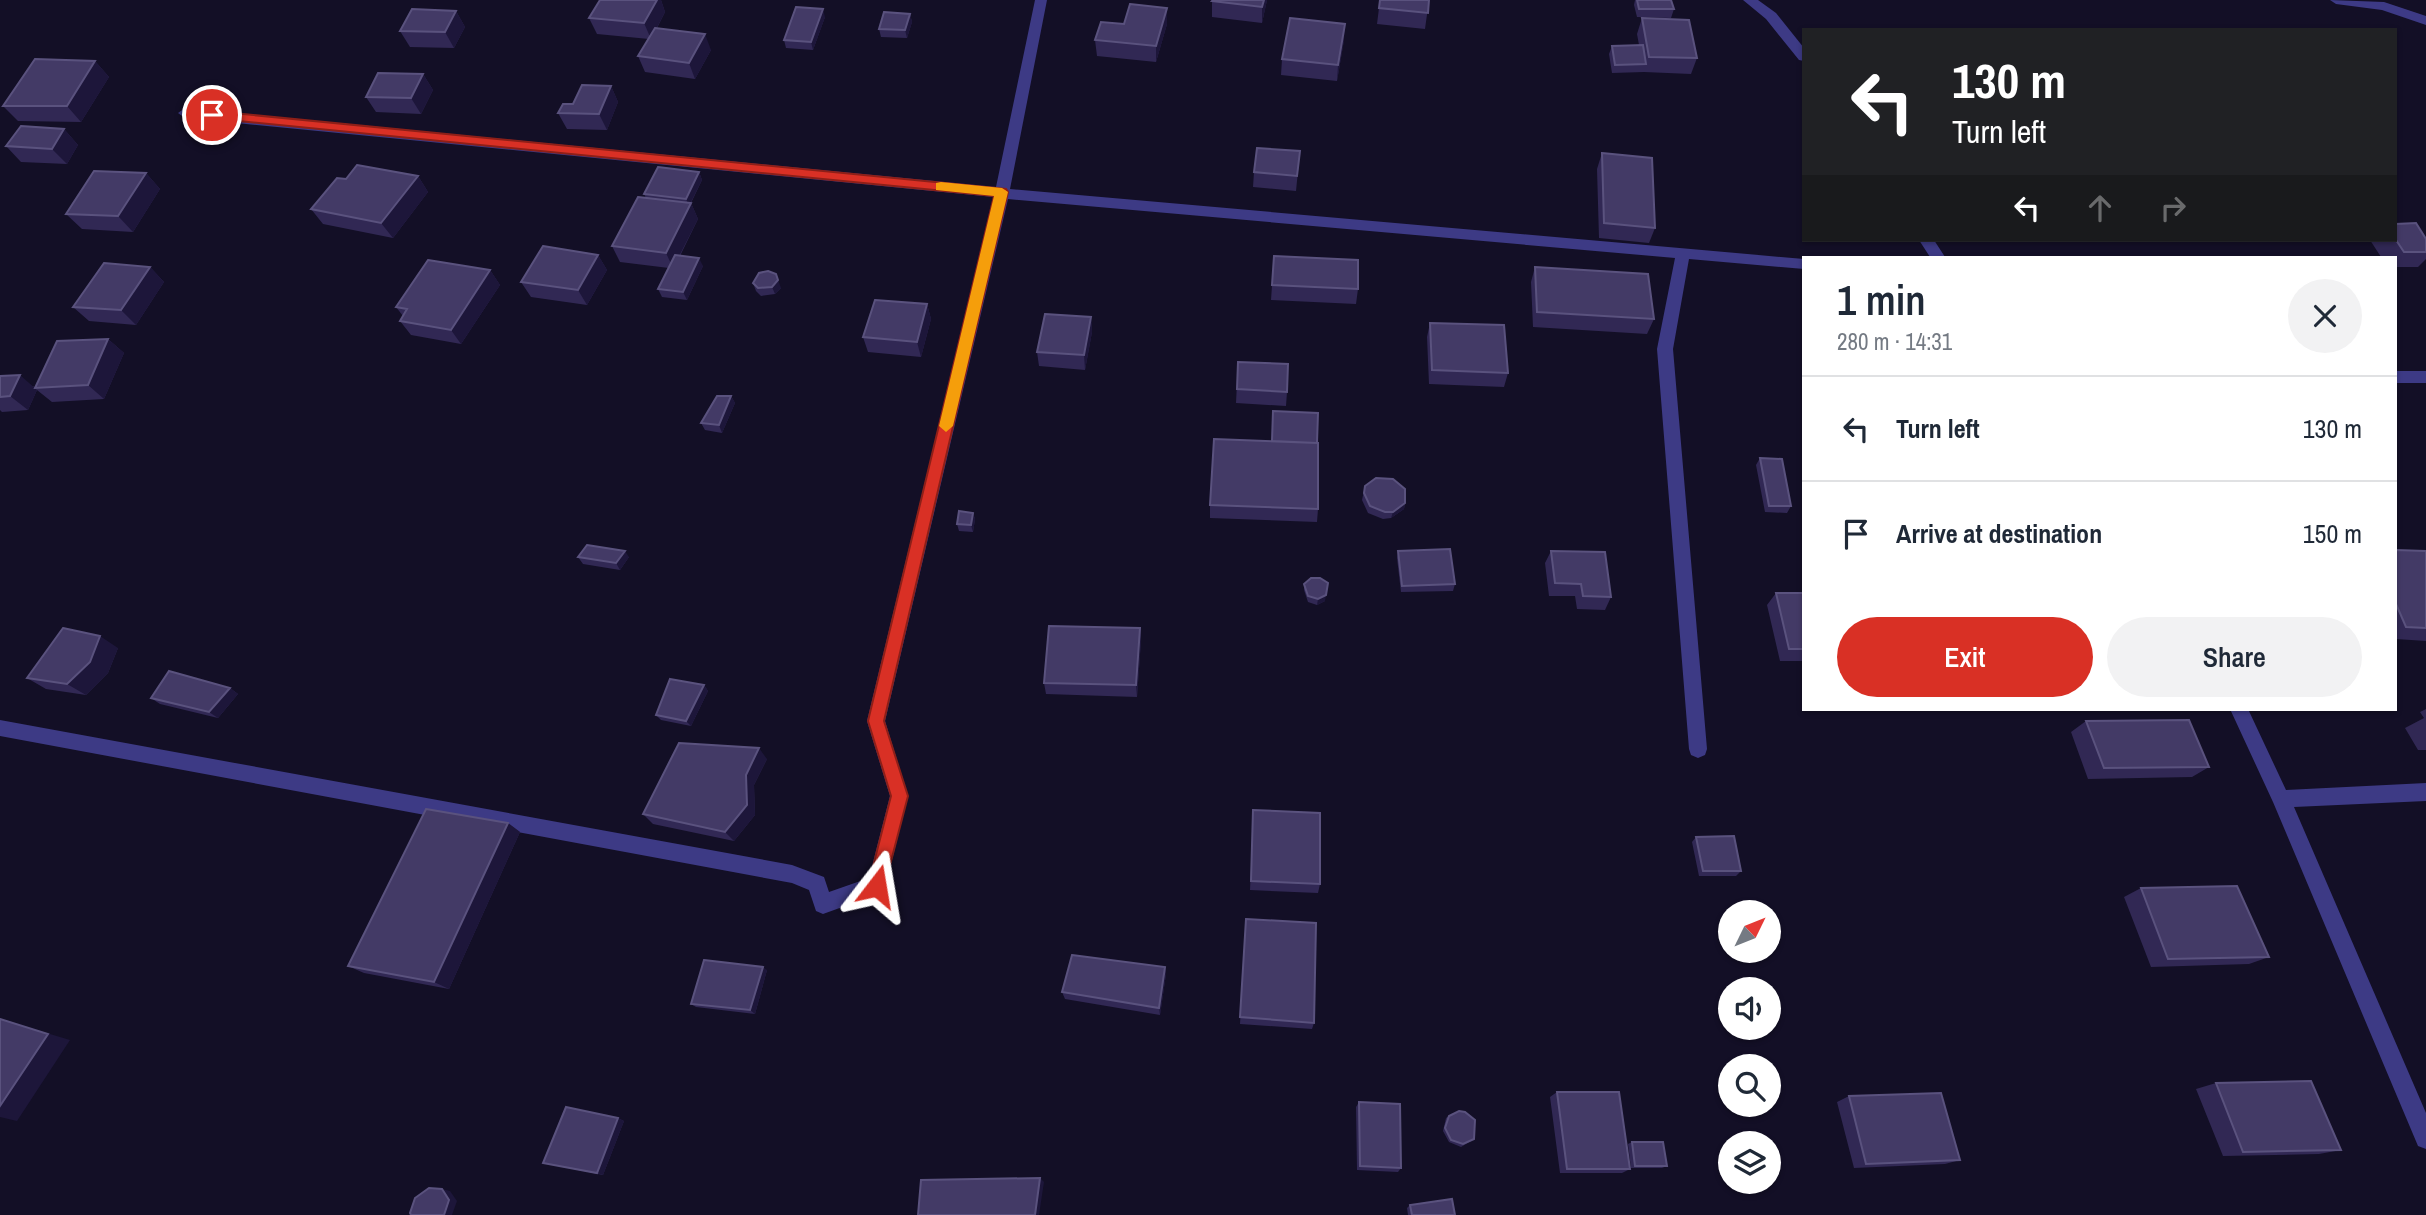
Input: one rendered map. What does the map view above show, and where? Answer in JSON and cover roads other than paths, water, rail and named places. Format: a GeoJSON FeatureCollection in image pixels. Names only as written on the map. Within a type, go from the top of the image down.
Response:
{"type":"FeatureCollection","features":[{"type":"Feature","properties":{"kind":"street"},"geometry":{"type":"LineString","coordinates":[[0,729],[792,874],[817,884],[823,904],[877,886],[899,796],[876,721],[1002,192],[1041,0]]}},
{"type":"Feature","properties":{"kind":"street"},"geometry":{"type":"LineString","coordinates":[[1749,0],[1771,16],[1802,55]]}},
{"type":"Feature","properties":{"kind":"street"},"geometry":{"type":"LineString","coordinates":[[2336,0],[2384,6],[2426,21]]}},
{"type":"Feature","properties":{"kind":"street"},"geometry":{"type":"LineString","coordinates":[[186,113],[1002,192],[1802,264]]}},
{"type":"Feature","properties":{"kind":"street"},"geometry":{"type":"LineString","coordinates":[[1683,253],[1665,349],[1698,749]]}},
{"type":"Feature","properties":{"kind":"street"},"geometry":{"type":"LineString","coordinates":[[2397,377],[2426,377]]}},
{"type":"Feature","properties":{"kind":"street"},"geometry":{"type":"LineString","coordinates":[[2240,711],[2281,799],[2426,1138]]}},
{"type":"Feature","properties":{"kind":"street"},"geometry":{"type":"LineString","coordinates":[[2281,799],[2426,792]]}}]}
